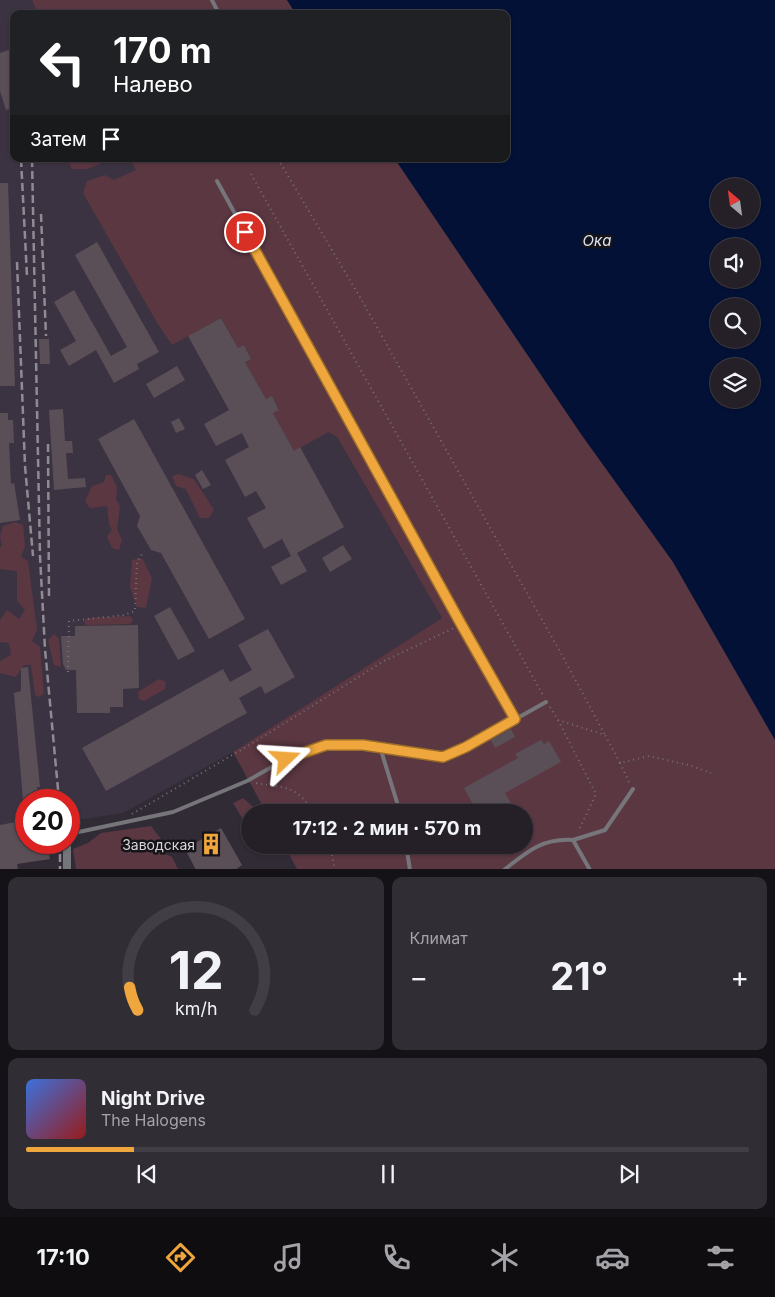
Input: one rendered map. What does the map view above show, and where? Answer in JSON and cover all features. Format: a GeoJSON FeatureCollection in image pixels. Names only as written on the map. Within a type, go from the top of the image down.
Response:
{"type":"FeatureCollection","features":[{"type":"Feature","properties":{"kind":"street"},"geometry":{"type":"LineString","coordinates":[[67,854],[67,869]]}},
{"type":"Feature","properties":{"kind":"lane"},"geometry":{"type":"LineString","coordinates":[[217,181],[515,719]]}},
{"type":"Feature","properties":{"kind":"lane"},"geometry":{"type":"LineString","coordinates":[[80,832],[173,812],[247,781],[286,759],[326,745],[363,745],[443,757],[466,747],[546,702]]}},
{"type":"Feature","properties":{"kind":"lane"},"geometry":{"type":"LineString","coordinates":[[380,747],[398,804]]}},
{"type":"Feature","properties":{"kind":"lane"},"geometry":{"type":"LineString","coordinates":[[505,869],[534,847],[558,839],[572,840],[606,830],[632,789]]}},
{"type":"Feature","properties":{"kind":"lane"},"geometry":{"type":"LineString","coordinates":[[572,840],[589,869]]}},
{"type":"Feature","properties":{"kind":"lane"},"geometry":{"type":"LineString","coordinates":[[407,854],[410,869]]}},
{"type":"Feature","properties":{"kind":"path"},"geometry":{"type":"LineString","coordinates":[[280,162],[361,299],[558,648],[605,734],[632,789]]}},
{"type":"Feature","properties":{"kind":"path"},"geometry":{"type":"LineString","coordinates":[[251,174],[546,702],[558,720],[596,794],[582,826],[572,840]]}},
{"type":"Feature","properties":{"kind":"path"},"geometry":{"type":"LineString","coordinates":[[68,672],[69,621],[124,615],[135,611],[138,562],[144,551]]}},
{"type":"Feature","properties":{"kind":"path"},"geometry":{"type":"LineString","coordinates":[[128,816],[256,741],[384,661],[438,637],[461,624]]}},
{"type":"Feature","properties":{"kind":"path"},"geometry":{"type":"LineString","coordinates":[[558,720],[605,734]]}},
{"type":"Feature","properties":{"kind":"path"},"geometry":{"type":"LineString","coordinates":[[620,763],[649,756],[692,766],[711,773]]}},
{"type":"Feature","properties":{"kind":"path"},"geometry":{"type":"LineString","coordinates":[[247,781],[294,789],[308,804]]}},
{"type":"Feature","properties":{"kind":"path"},"geometry":{"type":"LineString","coordinates":[[332,854],[336,869]]}},
{"type":"Feature","properties":{"kind":"shaded area"},"geometry":{"type":"Polygon","coordinates":[[[0,0],[32,0],[36,10],[10,10],[10,162],[132,162],[137,170],[89,199],[172,345],[221,318],[238,348],[244,345],[251,359],[246,362],[272,396],[294,450],[329,431],[337,437],[442,618],[233,752],[123,813],[80,819],[80,789],[15,789],[15,854],[43,854],[50,859],[18,864],[18,869],[0,869],[0,0]]]}},
{"type":"Feature","properties":{"kind":"shaded area"},"geometry":{"type":"Polygon","coordinates":[[[32,0],[287,0],[293,10],[36,10],[32,0]]]}},
{"type":"Feature","properties":{"kind":"shaded area"},"geometry":{"type":"Polygon","coordinates":[[[68,162],[101,162],[87,169],[72,169],[68,162]]]}},
{"type":"Feature","properties":{"kind":"shaded area"},"geometry":{"type":"Polygon","coordinates":[[[132,162],[397,162],[581,434],[673,562],[775,740],[775,869],[297,869],[289,854],[533,854],[533,804],[262,804],[233,752],[442,618],[337,437],[329,432],[294,451],[273,413],[279,409],[272,397],[266,399],[245,362],[251,359],[244,345],[238,348],[221,318],[172,345],[156,321],[83,193],[87,181],[105,175],[114,180],[136,170],[132,162]]]}},
{"type":"Feature","properties":{"kind":"shaded area"},"geometry":{"type":"Polygon","coordinates":[[[179,474],[194,479],[214,510],[209,518],[200,518],[186,489],[176,486],[172,476],[179,474]]]}},
{"type":"Feature","properties":{"kind":"shaded area"},"geometry":{"type":"Polygon","coordinates":[[[106,475],[111,475],[117,487],[116,499],[120,506],[117,529],[122,540],[119,550],[112,548],[107,537],[112,530],[109,524],[107,506],[90,508],[85,501],[92,486],[104,482],[106,475]]]}},
{"type":"Feature","properties":{"kind":"shaded area"},"geometry":{"type":"Polygon","coordinates":[[[15,522],[23,525],[25,546],[21,557],[28,561],[37,630],[32,641],[40,647],[44,693],[39,697],[35,695],[31,665],[24,665],[16,677],[0,673],[0,661],[11,655],[9,643],[0,642],[0,620],[7,610],[19,619],[25,610],[17,600],[17,571],[0,569],[0,547],[2,546],[0,536],[3,526],[15,522]]]}},
{"type":"Feature","properties":{"kind":"shaded area"},"geometry":{"type":"Polygon","coordinates":[[[142,558],[152,578],[146,608],[137,607],[130,587],[132,560],[142,558]]]}},
{"type":"Feature","properties":{"kind":"shaded area"},"geometry":{"type":"Polygon","coordinates":[[[130,616],[133,620],[130,624],[86,625],[84,621],[87,618],[130,616]]]}},
{"type":"Feature","properties":{"kind":"shaded area"},"geometry":{"type":"Polygon","coordinates":[[[54,634],[59,639],[61,667],[54,665],[48,640],[54,634]]]}},
{"type":"Feature","properties":{"kind":"shaded area"},"geometry":{"type":"Polygon","coordinates":[[[159,679],[166,682],[165,689],[144,701],[139,699],[138,692],[159,679]]]}},
{"type":"Feature","properties":{"kind":"shaded area"},"geometry":{"type":"Polygon","coordinates":[[[243,798],[250,804],[241,804],[241,816],[233,803],[243,798]]]}},
{"type":"Feature","properties":{"kind":"shaded area"},"geometry":{"type":"Polygon","coordinates":[[[151,826],[163,842],[161,852],[172,857],[178,869],[76,869],[74,854],[80,854],[80,846],[88,843],[101,833],[151,826]]]}},
{"type":"Feature","properties":{"kind":"water","name":"Ока"},"geometry":{"type":"Polygon","coordinates":[[[287,0],[775,0],[775,740],[673,562],[581,434],[397,162],[510,162],[510,10],[293,10],[287,0]]]}},
{"type":"Feature","properties":{"kind":"building"},"geometry":{"type":"Polygon","coordinates":[[[10,49],[10,108],[6,110],[0,91],[0,53],[10,49]]]}},
{"type":"Feature","properties":{"kind":"building"},"geometry":{"type":"Polygon","coordinates":[[[0,183],[8,183],[15,386],[0,386],[0,183]]]}},
{"type":"Feature","properties":{"kind":"building"},"geometry":{"type":"Polygon","coordinates":[[[97,242],[159,352],[137,364],[139,369],[114,383],[96,350],[69,366],[60,350],[76,341],[54,302],[74,290],[111,356],[127,347],[75,255],[97,242]]]}},
{"type":"Feature","properties":{"kind":"building"},"geometry":{"type":"Polygon","coordinates":[[[221,318],[238,348],[244,345],[251,359],[245,362],[266,399],[272,396],[279,410],[273,413],[294,451],[300,447],[344,527],[297,553],[307,571],[281,585],[271,567],[291,556],[282,539],[264,549],[247,518],[266,508],[256,491],[245,497],[225,460],[249,447],[242,433],[216,446],[204,424],[229,410],[188,336],[221,318]]]}},
{"type":"Feature","properties":{"kind":"building"},"geometry":{"type":"Polygon","coordinates":[[[39,339],[49,339],[50,364],[40,364],[39,339]]]}},
{"type":"Feature","properties":{"kind":"building"},"geometry":{"type":"Polygon","coordinates":[[[177,366],[185,380],[154,398],[146,384],[177,366]]]}},
{"type":"Feature","properties":{"kind":"building"},"geometry":{"type":"Polygon","coordinates":[[[63,409],[65,441],[72,441],[73,453],[66,453],[68,479],[85,478],[86,487],[54,490],[49,410],[63,409]]]}},
{"type":"Feature","properties":{"kind":"building"},"geometry":{"type":"Polygon","coordinates":[[[0,413],[8,413],[8,420],[13,420],[14,443],[9,443],[11,484],[14,483],[20,520],[0,523],[0,413]]]}},
{"type":"Feature","properties":{"kind":"building"},"geometry":{"type":"Polygon","coordinates":[[[179,418],[185,429],[176,433],[171,422],[179,418]]]}},
{"type":"Feature","properties":{"kind":"building"},"geometry":{"type":"Polygon","coordinates":[[[134,419],[245,619],[209,639],[161,553],[151,550],[137,526],[140,516],[98,439],[134,419]]]}},
{"type":"Feature","properties":{"kind":"building"},"geometry":{"type":"Polygon","coordinates":[[[202,470],[211,485],[203,489],[195,475],[202,470]]]}},
{"type":"Feature","properties":{"kind":"building"},"geometry":{"type":"Polygon","coordinates":[[[343,545],[352,559],[330,572],[322,558],[343,545]]]}},
{"type":"Feature","properties":{"kind":"building"},"geometry":{"type":"Polygon","coordinates":[[[170,607],[195,651],[178,660],[154,616],[170,607]]]}},
{"type":"Feature","properties":{"kind":"building"},"geometry":{"type":"Polygon","coordinates":[[[138,625],[139,688],[123,689],[123,707],[110,707],[110,713],[77,713],[76,670],[66,670],[63,664],[61,636],[75,636],[75,626],[138,625]]]}},
{"type":"Feature","properties":{"kind":"building"},"geometry":{"type":"Polygon","coordinates":[[[268,629],[295,677],[265,694],[261,686],[239,698],[247,713],[106,791],[82,748],[223,669],[230,682],[252,670],[238,645],[268,629]]]}},
{"type":"Feature","properties":{"kind":"building"},"geometry":{"type":"Polygon","coordinates":[[[28,667],[40,787],[37,787],[37,789],[22,789],[14,693],[21,691],[21,668],[28,667]]]}},
{"type":"Feature","properties":{"kind":"building"},"geometry":{"type":"Polygon","coordinates":[[[511,729],[515,737],[495,748],[491,740],[511,729]]]}},
{"type":"Feature","properties":{"kind":"building"},"geometry":{"type":"Polygon","coordinates":[[[541,740],[544,744],[549,741],[561,762],[505,793],[511,804],[473,804],[464,788],[518,758],[515,754],[541,740]]]}},
{"type":"Feature","properties":{"kind":"building"},"geometry":{"type":"Polygon","coordinates":[[[15,822],[15,854],[49,854],[50,859],[17,864],[18,869],[0,869],[0,825],[15,822]]]}},
{"type":"Feature","properties":{"kind":"building","name":"Заводская"},"geometry":{"type":"Polygon","coordinates":[[[221,828],[242,865],[236,869],[195,869],[185,849],[221,828]]]}},
{"type":"Feature","properties":{"kind":"railway"},"geometry":{"type":"LineString","coordinates":[[21,162],[27,276]]}},
{"type":"Feature","properties":{"kind":"railway"},"geometry":{"type":"LineString","coordinates":[[32,162],[40,556],[45,649],[58,789]]}},
{"type":"Feature","properties":{"kind":"railway"},"geometry":{"type":"LineString","coordinates":[[41,214],[46,336]]}},
{"type":"Feature","properties":{"kind":"railway"},"geometry":{"type":"LineString","coordinates":[[17,262],[25,466],[33,556]]}},
{"type":"Feature","properties":{"kind":"railway"},"geometry":{"type":"LineString","coordinates":[[48,444],[49,599]]}},
{"type":"Feature","properties":{"kind":"railway"},"geometry":{"type":"LineString","coordinates":[[60,854],[60,869]]}},
{"type":"Feature","properties":{"kind":"place","name":"Заводская"},"geometry":{"type":"Point","coordinates":[211,844]}},
{"type":"Feature","properties":{"kind":"route"},"geometry":{"type":"LineString","coordinates":[[245,232],[515,719],[466,747],[443,757],[363,745],[326,745],[286,759]]}}]}
